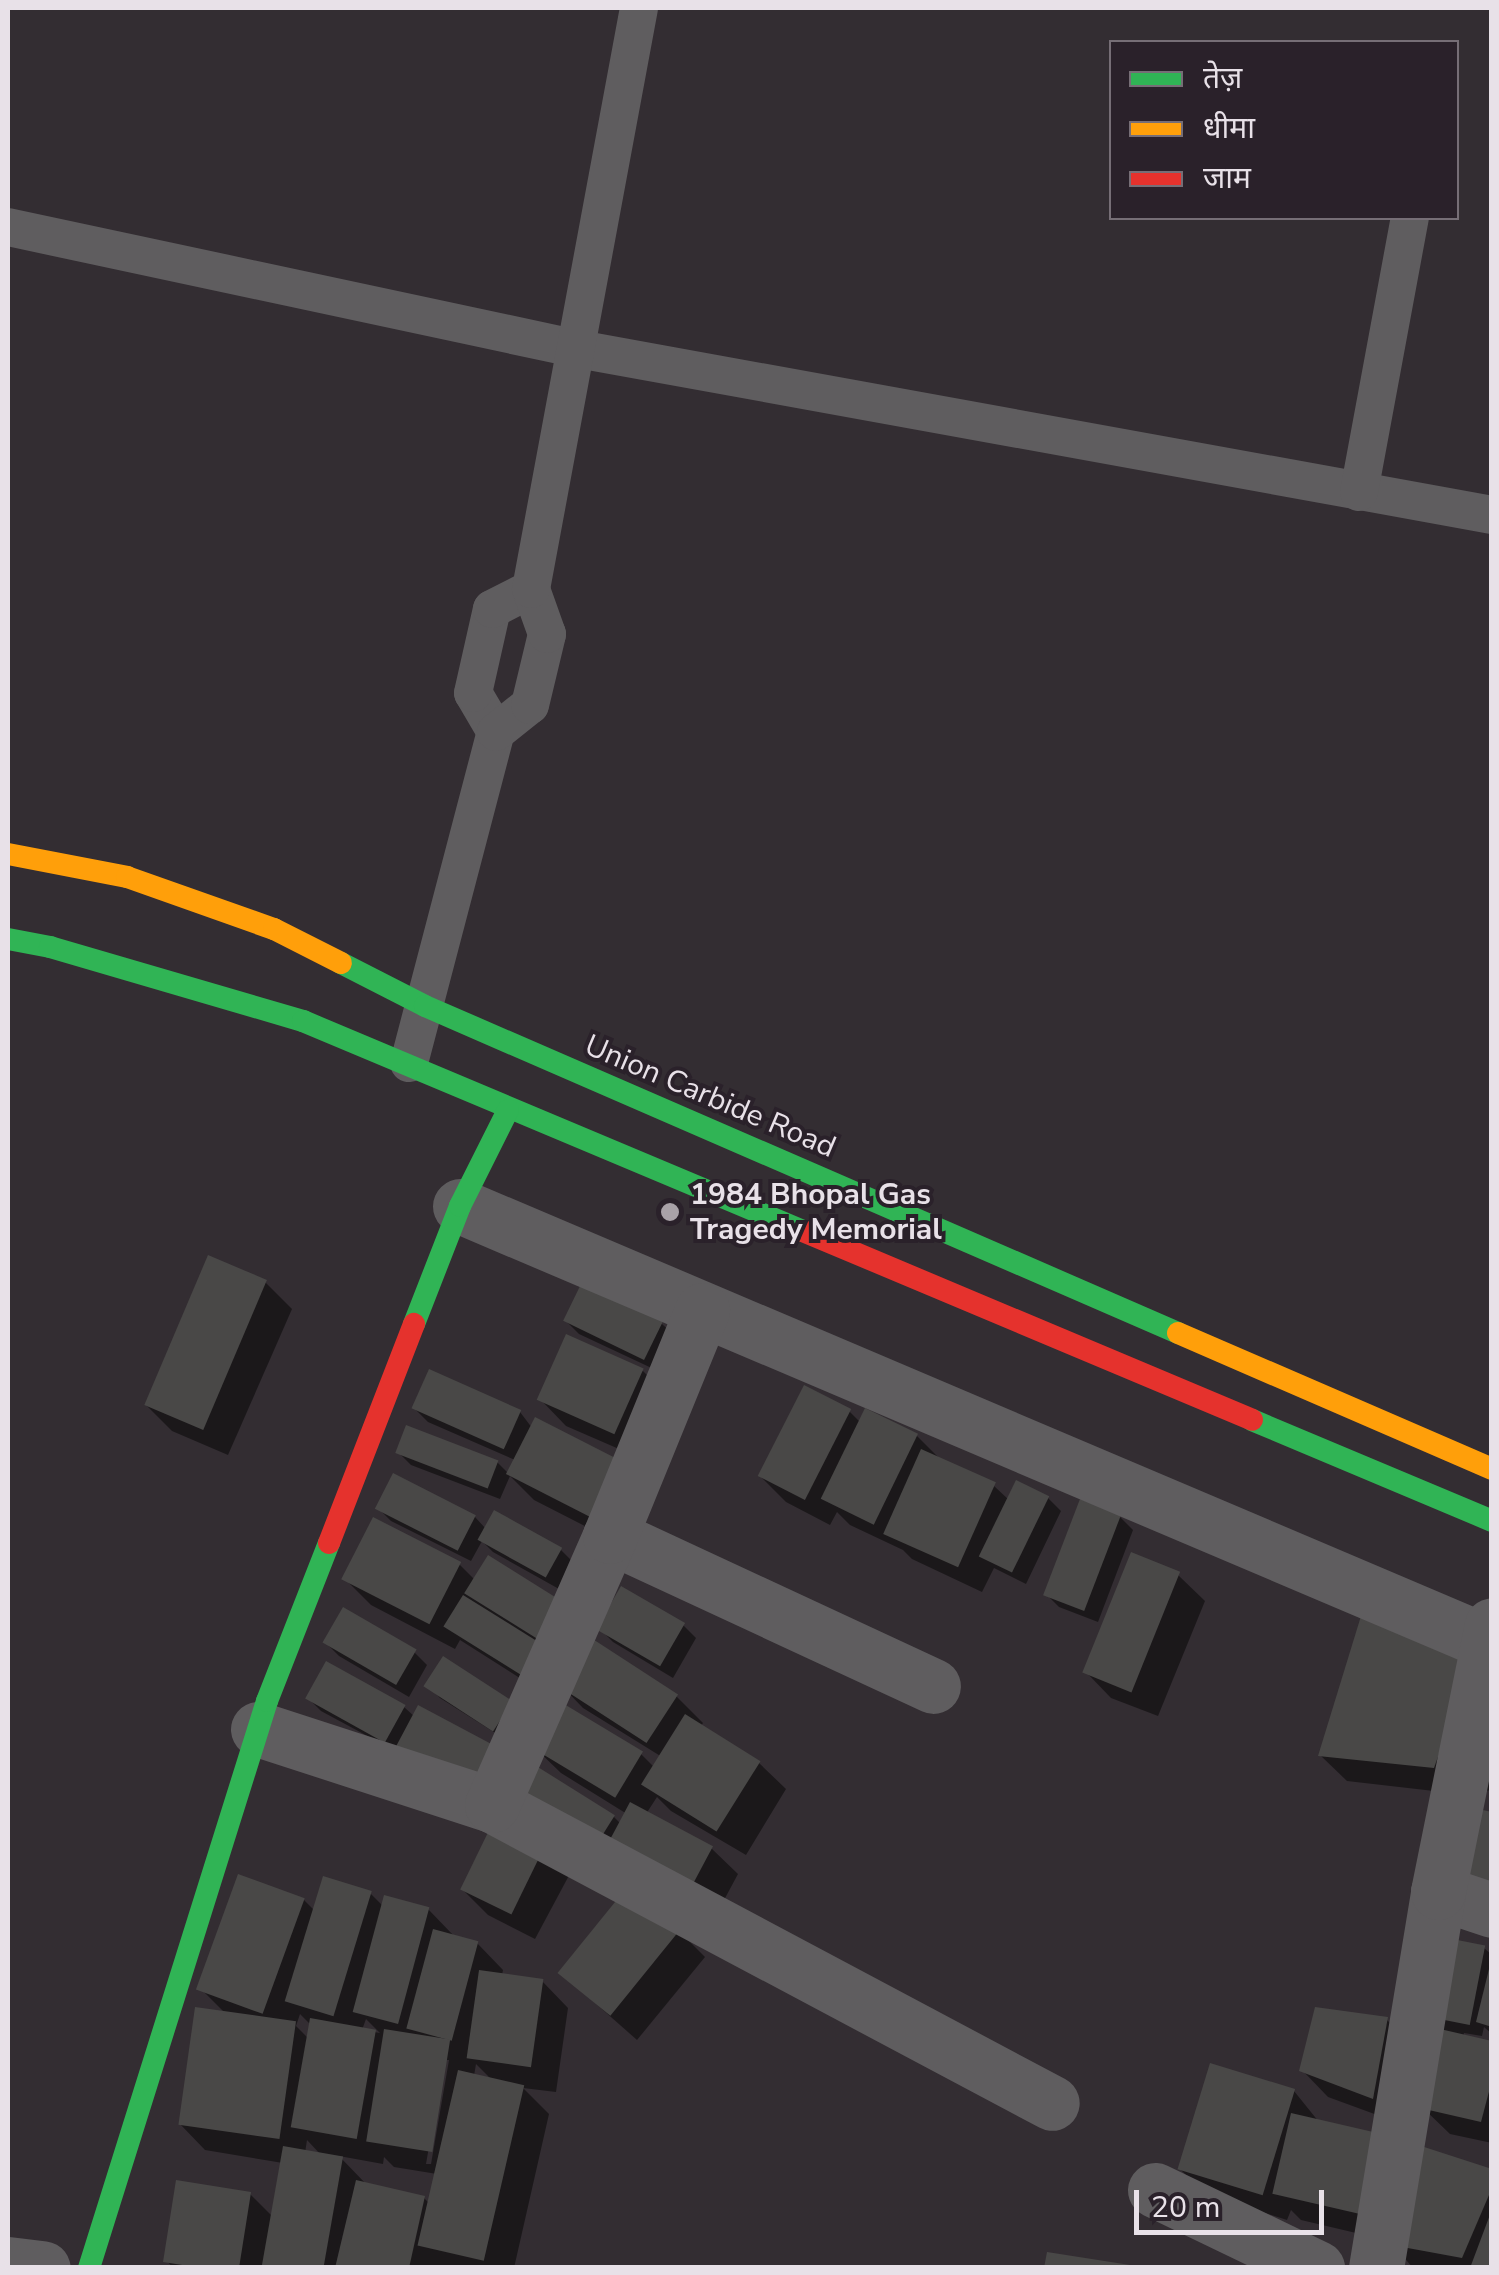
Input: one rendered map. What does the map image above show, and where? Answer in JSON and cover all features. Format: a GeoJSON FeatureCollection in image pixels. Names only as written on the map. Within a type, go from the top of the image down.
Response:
{"type":"FeatureCollection","features":[{"type":"Feature","properties":{"kind":"street","name":"Union Carbide Road"},"geometry":{"type":"LineString","coordinates":[[8,854],[127,877],[274,928],[425,1006],[1492,1469]]}},
{"type":"Feature","properties":{"kind":"street"},"geometry":{"type":"LineString","coordinates":[[8,939],[50,946],[303,1021],[1492,1521]]}},
{"type":"Feature","properties":{"kind":"street"},"geometry":{"type":"LineString","coordinates":[[89,2268],[258,1729],[460,1206],[508,1110]]}},
{"type":"Feature","properties":{"kind":"street"},"geometry":{"type":"LineString","coordinates":[[460,1206],[1490,1637],[1438,1892],[1376,2268]]}},
{"type":"Feature","properties":{"kind":"street"},"geometry":{"type":"LineString","coordinates":[[492,1806],[610,1536],[702,1310]]}},
{"type":"Feature","properties":{"kind":"street"},"geometry":{"type":"LineString","coordinates":[[610,1536],[933,1686]]}},
{"type":"Feature","properties":{"kind":"street"},"geometry":{"type":"LineString","coordinates":[[258,1729],[492,1806],[1052,2103]]}},
{"type":"Feature","properties":{"kind":"street"},"geometry":{"type":"LineString","coordinates":[[1438,1892],[1492,1910]]}},
{"type":"Feature","properties":{"kind":"street"},"geometry":{"type":"LineString","coordinates":[[1155,2190],[1317,2268]]}},
{"type":"Feature","properties":{"kind":"street"},"geometry":{"type":"LineString","coordinates":[[8,2264],[43,2268]]}},
{"type":"Feature","properties":{"kind":"lane"},"geometry":{"type":"LineString","coordinates":[[409,1063],[496,732],[530,705],[547,634],[531,589],[639,8]]}},
{"type":"Feature","properties":{"kind":"lane"},"geometry":{"type":"LineString","coordinates":[[1359,492],[1410,220]]}},
{"type":"Feature","properties":{"kind":"lane"},"geometry":{"type":"LineString","coordinates":[[8,227],[578,349],[1492,515]]}},
{"type":"Feature","properties":{"kind":"lane"},"geometry":{"type":"LineString","coordinates":[[496,732],[473,694],[492,609],[531,589]]}},
{"type":"Feature","properties":{"kind":"building"},"geometry":{"type":"Polygon","coordinates":[[[208,1255],[267,1280],[203,1430],[144,1405],[208,1255]]]}},
{"type":"Feature","properties":{"kind":"building"},"geometry":{"type":"Polygon","coordinates":[[[582,1282],[663,1321],[644,1360],[563,1321],[582,1282]]]}},
{"type":"Feature","properties":{"kind":"building"},"geometry":{"type":"Polygon","coordinates":[[[566,1334],[644,1369],[614,1434],[537,1400],[566,1334]]]}},
{"type":"Feature","properties":{"kind":"building"},"geometry":{"type":"Polygon","coordinates":[[[429,1369],[521,1410],[504,1449],[412,1408],[429,1369]]]}},
{"type":"Feature","properties":{"kind":"building"},"geometry":{"type":"Polygon","coordinates":[[[804,1385],[851,1409],[805,1500],[758,1476],[804,1385]]]}},
{"type":"Feature","properties":{"kind":"building"},"geometry":{"type":"Polygon","coordinates":[[[865,1408],[918,1434],[874,1525],[821,1499],[865,1408]]]}},
{"type":"Feature","properties":{"kind":"building"},"geometry":{"type":"Polygon","coordinates":[[[535,1417],[623,1462],[594,1519],[506,1474],[535,1417]]]}},
{"type":"Feature","properties":{"kind":"building"},"geometry":{"type":"Polygon","coordinates":[[[406,1425],[498,1460],[488,1488],[395,1453],[406,1425]]]}},
{"type":"Feature","properties":{"kind":"building"},"geometry":{"type":"Polygon","coordinates":[[[921,1449],[996,1482],[958,1567],[883,1534],[921,1449]]]}},
{"type":"Feature","properties":{"kind":"building"},"geometry":{"type":"Polygon","coordinates":[[[393,1473],[476,1515],[458,1551],[375,1509],[393,1473]]]}},
{"type":"Feature","properties":{"kind":"building"},"geometry":{"type":"Polygon","coordinates":[[[1016,1480],[1049,1496],[1012,1573],[979,1556],[1016,1480]]]}},
{"type":"Feature","properties":{"kind":"building"},"geometry":{"type":"Polygon","coordinates":[[[1080,1499],[1121,1515],[1084,1611],[1043,1595],[1080,1499]]]}},
{"type":"Feature","properties":{"kind":"building"},"geometry":{"type":"Polygon","coordinates":[[[494,1510],[562,1548],[546,1578],[478,1540],[494,1510]]]}},
{"type":"Feature","properties":{"kind":"building"},"geometry":{"type":"Polygon","coordinates":[[[373,1517],[461,1562],[429,1624],[341,1579],[373,1517]]]}},
{"type":"Feature","properties":{"kind":"building"},"geometry":{"type":"Polygon","coordinates":[[[1131,1552],[1180,1572],[1131,1692],[1082,1673],[1131,1552]]]}},
{"type":"Feature","properties":{"kind":"building"},"geometry":{"type":"Polygon","coordinates":[[[488,1555],[563,1602],[539,1640],[464,1593],[488,1555]]]}},
{"type":"Feature","properties":{"kind":"building"},"geometry":{"type":"Polygon","coordinates":[[[621,1586],[685,1623],[660,1666],[596,1629],[621,1586]]]}},
{"type":"Feature","properties":{"kind":"building"},"geometry":{"type":"Polygon","coordinates":[[[463,1595],[544,1645],[524,1677],[443,1626],[463,1595]]]}},
{"type":"Feature","properties":{"kind":"building"},"geometry":{"type":"Polygon","coordinates":[[[343,1607],[417,1650],[396,1685],[322,1643],[343,1607]]]}},
{"type":"Feature","properties":{"kind":"building"},"geometry":{"type":"Polygon","coordinates":[[[1361,1616],[1475,1652],[1434,1768],[1318,1756],[1361,1616]]]}},
{"type":"Feature","properties":{"kind":"building"},"geometry":{"type":"Polygon","coordinates":[[[585,1634],[678,1694],[647,1743],[553,1683],[585,1634]]]}},
{"type":"Feature","properties":{"kind":"building"},"geometry":{"type":"Polygon","coordinates":[[[443,1656],[513,1701],[493,1731],[423,1686],[443,1656]]]}},
{"type":"Feature","properties":{"kind":"building"},"geometry":{"type":"Polygon","coordinates":[[[326,1661],[406,1705],[385,1743],[305,1699],[326,1661]]]}},
{"type":"Feature","properties":{"kind":"building"},"geometry":{"type":"Polygon","coordinates":[[[559,1701],[643,1751],[615,1798],[531,1747],[559,1701]]]}},
{"type":"Feature","properties":{"kind":"building"},"geometry":{"type":"Polygon","coordinates":[[[418,1705],[497,1747],[474,1791],[395,1749],[418,1705]]]}},
{"type":"Feature","properties":{"kind":"building"},"geometry":{"type":"Polygon","coordinates":[[[685,1714],[760,1761],[716,1832],[641,1784],[685,1714]]]}},
{"type":"Feature","properties":{"kind":"building"},"geometry":{"type":"Polygon","coordinates":[[[525,1759],[615,1815],[594,1849],[504,1793],[525,1759]]]}},
{"type":"Feature","properties":{"kind":"building"},"geometry":{"type":"Polygon","coordinates":[[[630,1802],[713,1846],[682,1904],[599,1860],[630,1802]]]}},
{"type":"Feature","properties":{"kind":"building"},"geometry":{"type":"Polygon","coordinates":[[[1478,1809],[1492,1812],[1492,1889],[1460,1882],[1478,1809]]]}},
{"type":"Feature","properties":{"kind":"building"},"geometry":{"type":"Polygon","coordinates":[[[497,1814],[548,1839],[511,1914],[460,1889],[497,1814]]]}},
{"type":"Feature","properties":{"kind":"building"},"geometry":{"type":"Polygon","coordinates":[[[238,1874],[305,1898],[263,2014],[196,1990],[238,1874]]]}},
{"type":"Feature","properties":{"kind":"building"},"geometry":{"type":"Polygon","coordinates":[[[323,1876],[372,1891],[333,2016],[285,2001],[323,1876]]]}},
{"type":"Feature","properties":{"kind":"building"},"geometry":{"type":"Polygon","coordinates":[[[628,1886],[681,1929],[610,2016],[558,1973],[628,1886]]]}},
{"type":"Feature","properties":{"kind":"building"},"geometry":{"type":"Polygon","coordinates":[[[384,1895],[429,1907],[398,2024],[353,2012],[384,1895]]]}},
{"type":"Feature","properties":{"kind":"building"},"geometry":{"type":"Polygon","coordinates":[[[433,1929],[478,1941],[452,2041],[406,2028],[433,1929]]]}},
{"type":"Feature","properties":{"kind":"building"},"geometry":{"type":"Polygon","coordinates":[[[1442,1937],[1485,1945],[1470,2025],[1427,2017],[1442,1937]]]}},
{"type":"Feature","properties":{"kind":"building"},"geometry":{"type":"Polygon","coordinates":[[[1492,1966],[1492,2027],[1476,2022],[1492,1966]]]}},
{"type":"Feature","properties":{"kind":"building"},"geometry":{"type":"Polygon","coordinates":[[[479,1970],[543,1979],[531,2067],[467,2058],[479,1970]]]}},
{"type":"Feature","properties":{"kind":"building"},"geometry":{"type":"Polygon","coordinates":[[[195,2007],[296,2021],[279,2139],[178,2125],[195,2007]]]}},
{"type":"Feature","properties":{"kind":"building"},"geometry":{"type":"Polygon","coordinates":[[[1315,2007],[1388,2017],[1373,2099],[1299,2071],[1315,2007]]]}},
{"type":"Feature","properties":{"kind":"building"},"geometry":{"type":"Polygon","coordinates":[[[310,2018],[376,2030],[357,2139],[291,2127],[310,2018]]]}},
{"type":"Feature","properties":{"kind":"building"},"geometry":{"type":"Polygon","coordinates":[[[384,2029],[450,2039],[432,2152],[366,2142],[384,2029]]]}},
{"type":"Feature","properties":{"kind":"building"},"geometry":{"type":"Polygon","coordinates":[[[1440,2029],[1492,2041],[1492,2080],[1481,2122],[1420,2108],[1440,2029]]]}},
{"type":"Feature","properties":{"kind":"building"},"geometry":{"type":"Polygon","coordinates":[[[1210,2063],[1295,2089],[1263,2195],[1178,2169],[1210,2063]]]}},
{"type":"Feature","properties":{"kind":"building"},"geometry":{"type":"Polygon","coordinates":[[[458,2070],[524,2085],[484,2261],[418,2245],[458,2070]]]}},
{"type":"Feature","properties":{"kind":"building"},"geometry":{"type":"Polygon","coordinates":[[[1291,2113],[1379,2133],[1360,2214],[1272,2194],[1291,2113]]]}},
{"type":"Feature","properties":{"kind":"building"},"geometry":{"type":"Polygon","coordinates":[[[1418,2145],[1492,2169],[1492,2188],[1462,2258],[1386,2244],[1418,2145]]]}},
{"type":"Feature","properties":{"kind":"building"},"geometry":{"type":"Polygon","coordinates":[[[283,2146],[343,2157],[323,2268],[261,2268],[283,2146]]]}},
{"type":"Feature","properties":{"kind":"building"},"geometry":{"type":"Polygon","coordinates":[[[176,2180],[251,2192],[239,2268],[163,2262],[176,2180]]]}},
{"type":"Feature","properties":{"kind":"building"},"geometry":{"type":"Polygon","coordinates":[[[356,2180],[425,2196],[409,2268],[335,2268],[356,2180]]]}},
{"type":"Feature","properties":{"kind":"building"},"geometry":{"type":"Polygon","coordinates":[[[1491,2212],[1492,2268],[1470,2268],[1491,2212]]]}},
{"type":"Feature","properties":{"kind":"building"},"geometry":{"type":"Polygon","coordinates":[[[1047,2252],[1130,2265],[1130,2268],[1044,2268],[1047,2252]]]}},
{"type":"Feature","properties":{"kind":"traffic: fast"},"geometry":{"type":"LineString","coordinates":[[8,939],[50,947],[303,1021],[803,1231]]}},
{"type":"Feature","properties":{"kind":"traffic: fast"},"geometry":{"type":"LineString","coordinates":[[341,963],[425,1006],[1178,1333]]}},
{"type":"Feature","properties":{"kind":"traffic: fast"},"geometry":{"type":"LineString","coordinates":[[414,1324],[460,1206],[508,1110]]}},
{"type":"Feature","properties":{"kind":"traffic: fast"},"geometry":{"type":"LineString","coordinates":[[1252,1420],[1492,1521]]}},
{"type":"Feature","properties":{"kind":"traffic: fast"},"geometry":{"type":"LineString","coordinates":[[89,2268],[267,1701],[329,1543]]}},
{"type":"Feature","properties":{"kind":"traffic: slow"},"geometry":{"type":"LineString","coordinates":[[8,854],[127,877],[274,929],[341,963]]}},
{"type":"Feature","properties":{"kind":"traffic: slow"},"geometry":{"type":"LineString","coordinates":[[1178,1333],[1492,1469]]}},
{"type":"Feature","properties":{"kind":"traffic: jam"},"geometry":{"type":"LineString","coordinates":[[803,1231],[1252,1420]]}},
{"type":"Feature","properties":{"kind":"traffic: jam"},"geometry":{"type":"LineString","coordinates":[[329,1543],[414,1324]]}},
{"type":"Feature","properties":{"kind":"place","name":"1984 Bhopal Gas Tragedy Memorial"},"geometry":{"type":"Point","coordinates":[670,1212]}}]}
